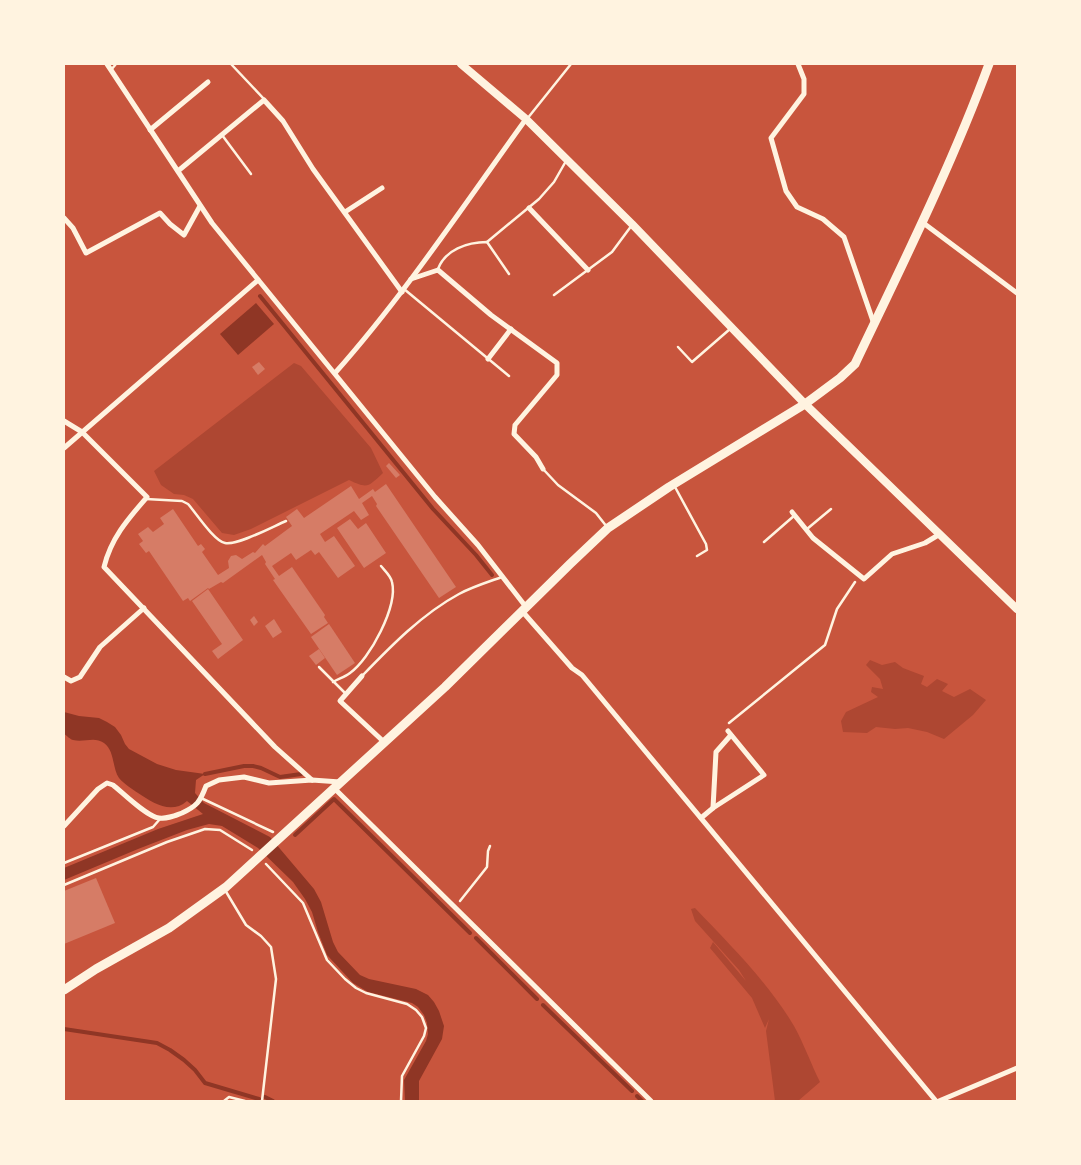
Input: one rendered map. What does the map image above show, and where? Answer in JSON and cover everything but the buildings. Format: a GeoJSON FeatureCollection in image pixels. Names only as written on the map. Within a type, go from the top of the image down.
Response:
{"type":"FeatureCollection","features":[{"type":"Feature","properties":{"kind":"main road"},"geometry":{"type":"LineString","coordinates":[[461,64],[526,119],[567,159],[805,404],[1017,609]]}},
{"type":"Feature","properties":{"kind":"main road"},"geometry":{"type":"LineString","coordinates":[[64,990],[96,969],[169,928],[224,888],[256,853],[337,785],[445,687],[608,528],[674,484],[805,404],[840,378],[855,364],[969,118],[989,64]]}},
{"type":"Feature","properties":{"kind":"street"},"geometry":{"type":"LineString","coordinates":[[107,64],[212,223],[435,497],[478,545],[503,577],[524,609],[572,668],[582,675],[938,1101],[1017,1068]]}},
{"type":"Feature","properties":{"kind":"street"},"geometry":{"type":"LineString","coordinates":[[798,64],[804,80],[804,94],[771,138],[786,191],[797,207],[824,219],[844,238],[874,324]]}},
{"type":"Feature","properties":{"kind":"street"},"geometry":{"type":"LineString","coordinates":[[150,130],[208,82]]}},
{"type":"Feature","properties":{"kind":"street"},"geometry":{"type":"LineString","coordinates":[[178,171],[264,100],[284,121],[313,168],[403,290]]}},
{"type":"Feature","properties":{"kind":"street"},"geometry":{"type":"LineString","coordinates":[[335,373],[369,335],[403,290],[526,119]]}},
{"type":"Feature","properties":{"kind":"street"},"geometry":{"type":"LineString","coordinates":[[344,212],[382,188]]}},
{"type":"Feature","properties":{"kind":"street"},"geometry":{"type":"LineString","coordinates":[[64,218],[73,228],[86,253],[160,212],[170,224],[184,235],[200,206]]}},
{"type":"Feature","properties":{"kind":"street"},"geometry":{"type":"LineString","coordinates":[[529,208],[588,270]]}},
{"type":"Feature","properties":{"kind":"street"},"geometry":{"type":"LineString","coordinates":[[922,222],[1017,293]]}},
{"type":"Feature","properties":{"kind":"street"},"geometry":{"type":"LineString","coordinates":[[411,279],[438,270],[511,329],[557,363],[557,375],[515,425],[514,434],[536,457],[543,469]]}},
{"type":"Feature","properties":{"kind":"street"},"geometry":{"type":"LineString","coordinates":[[64,448],[258,280]]}},
{"type":"Feature","properties":{"kind":"street"},"geometry":{"type":"LineString","coordinates":[[488,359],[511,329]]}},
{"type":"Feature","properties":{"kind":"street"},"geometry":{"type":"LineString","coordinates":[[64,421],[82,432],[147,496],[121,527],[107,555],[104,567],[275,747],[312,780]]}},
{"type":"Feature","properties":{"kind":"street"},"geometry":{"type":"LineString","coordinates":[[794,513],[813,538],[864,579],[892,554],[925,543],[940,534]]}},
{"type":"Feature","properties":{"kind":"street"},"geometry":{"type":"LineString","coordinates":[[64,677],[71,681],[80,677],[100,647],[144,608]]}},
{"type":"Feature","properties":{"kind":"street"},"geometry":{"type":"LineString","coordinates":[[362,676],[340,702],[384,742]]}},
{"type":"Feature","properties":{"kind":"street"},"geometry":{"type":"LineString","coordinates":[[701,818],[764,775],[729,733],[716,752],[713,808]]}},
{"type":"Feature","properties":{"kind":"street"},"geometry":{"type":"LineString","coordinates":[[64,826],[98,789],[107,783],[158,818],[171,818],[194,808],[206,786],[219,780],[244,777],[270,783],[312,780],[337,785],[454,908],[651,1101]]}},
{"type":"Feature","properties":{"kind":"lane"},"geometry":{"type":"LineString","coordinates":[[111,70],[116,64]]}},
{"type":"Feature","properties":{"kind":"lane"},"geometry":{"type":"LineString","coordinates":[[231,64],[264,100]]}},
{"type":"Feature","properties":{"kind":"lane"},"geometry":{"type":"LineString","coordinates":[[526,119],[571,64]]}},
{"type":"Feature","properties":{"kind":"lane"},"geometry":{"type":"LineString","coordinates":[[222,135],[251,174]]}},
{"type":"Feature","properties":{"kind":"lane"},"geometry":{"type":"LineString","coordinates":[[438,270],[441,262],[454,249],[487,242],[529,208],[554,182],[567,159]]}},
{"type":"Feature","properties":{"kind":"lane"},"geometry":{"type":"LineString","coordinates":[[554,295],[612,252],[619,245],[632,224]]}},
{"type":"Feature","properties":{"kind":"lane"},"geometry":{"type":"LineString","coordinates":[[487,242],[508,274]]}},
{"type":"Feature","properties":{"kind":"lane"},"geometry":{"type":"LineString","coordinates":[[403,290],[509,376]]}},
{"type":"Feature","properties":{"kind":"lane"},"geometry":{"type":"LineString","coordinates":[[678,347],[692,362],[732,328]]}},
{"type":"Feature","properties":{"kind":"lane"},"geometry":{"type":"LineString","coordinates":[[543,469],[558,485],[596,513],[608,528]]}},
{"type":"Feature","properties":{"kind":"lane"},"geometry":{"type":"LineString","coordinates":[[674,484],[706,544],[707,550],[697,556]]}},
{"type":"Feature","properties":{"kind":"lane"},"geometry":{"type":"LineString","coordinates":[[145,499],[182,501],[188,504],[217,539],[225,543],[237,542],[286,521]]}},
{"type":"Feature","properties":{"kind":"lane"},"geometry":{"type":"LineString","coordinates":[[806,530],[831,509]]}},
{"type":"Feature","properties":{"kind":"lane"},"geometry":{"type":"LineString","coordinates":[[764,542],[794,513]]}},
{"type":"Feature","properties":{"kind":"lane"},"geometry":{"type":"LineString","coordinates":[[333,682],[351,673],[368,654],[386,622],[393,599],[392,580],[381,566]]}},
{"type":"Feature","properties":{"kind":"lane"},"geometry":{"type":"LineString","coordinates":[[362,676],[389,648],[440,606],[465,591],[503,577]]}},
{"type":"Feature","properties":{"kind":"lane"},"geometry":{"type":"LineString","coordinates":[[319,667],[346,694]]}},
{"type":"Feature","properties":{"kind":"lane"},"geometry":{"type":"LineString","coordinates":[[201,798],[273,832]]}},
{"type":"Feature","properties":{"kind":"lane"},"geometry":{"type":"LineString","coordinates":[[64,863],[153,826],[161,818]]}},
{"type":"Feature","properties":{"kind":"lane"},"geometry":{"type":"LineString","coordinates":[[224,888],[246,925],[261,936],[271,947],[276,979],[262,1101]]}},
{"type":"Feature","properties":{"kind":"lane"},"geometry":{"type":"LineString","coordinates":[[224,1101],[229,1097],[245,1101]]}},
{"type":"Feature","properties":{"kind":"path"},"geometry":{"type":"LineString","coordinates":[[729,733],[727,726],[730,721],[825,646],[837,608],[860,576]]}},
{"type":"Feature","properties":{"kind":"path"},"geometry":{"type":"LineString","coordinates":[[64,885],[167,842],[205,829],[220,830],[256,853],[303,903],[327,960],[345,979],[366,993],[407,1004],[422,1017],[426,1028],[424,1036],[402,1076],[401,1101]]}},
{"type":"Feature","properties":{"kind":"path"},"geometry":{"type":"LineString","coordinates":[[454,908],[487,867],[490,846]]}},
{"type":"Feature","properties":{"kind":"shaded area"},"geometry":{"type":"Polygon","coordinates":[[[256,303],[274,324],[238,355],[220,334],[256,303]]]}},
{"type":"Feature","properties":{"kind":"shaded area"},"geometry":{"type":"Polygon","coordinates":[[[294,363],[301,366],[371,448],[383,473],[371,484],[367,485],[360,485],[349,480],[251,529],[234,535],[222,533],[193,499],[184,495],[174,494],[161,485],[154,471],[294,363]]]}},
{"type":"Feature","properties":{"kind":"shaded area"},"geometry":{"type":"Polygon","coordinates":[[[870,660],[882,665],[895,662],[903,668],[924,676],[921,684],[927,687],[937,679],[948,684],[942,691],[954,697],[970,689],[986,700],[973,715],[944,739],[927,732],[908,728],[876,727],[867,733],[843,732],[841,721],[846,712],[878,697],[871,692],[872,687],[883,689],[880,679],[866,665],[870,660]]]}},
{"type":"Feature","properties":{"kind":"shaded area"},"geometry":{"type":"Polygon","coordinates":[[[64,712],[99,718],[107,722],[115,727],[129,749],[157,764],[176,770],[205,774],[196,780],[195,793],[204,803],[270,837],[314,889],[321,902],[333,942],[338,952],[360,975],[369,979],[416,989],[428,995],[439,1011],[444,1026],[442,1039],[419,1081],[419,1101],[405,1101],[404,1080],[426,1041],[428,1034],[424,1015],[412,1003],[368,992],[353,983],[327,955],[312,912],[305,899],[293,882],[258,848],[222,826],[209,824],[187,830],[64,880],[64,868],[158,829],[203,814],[187,801],[175,807],[156,804],[128,786],[117,774],[108,746],[96,740],[73,740],[64,734],[64,712]]]}},
{"type":"Feature","properties":{"kind":"shaded area"},"geometry":{"type":"Polygon","coordinates":[[[695,908],[760,979],[794,1026],[820,1082],[798,1101],[775,1101],[766,1031],[769,1019],[765,1028],[752,998],[710,948],[713,942],[746,981],[739,970],[695,921],[691,909],[695,908]]]}},
{"type":"Feature","properties":{"kind":"waterway"},"geometry":{"type":"LineString","coordinates":[[260,296],[433,509],[492,575]]}},
{"type":"Feature","properties":{"kind":"waterway"},"geometry":{"type":"LineString","coordinates":[[205,774],[244,766],[261,768],[280,777],[301,774]]}},
{"type":"Feature","properties":{"kind":"waterway"},"geometry":{"type":"LineString","coordinates":[[295,835],[334,799],[470,933]]}},
{"type":"Feature","properties":{"kind":"waterway"},"geometry":{"type":"LineString","coordinates":[[476,938],[537,999]]}},
{"type":"Feature","properties":{"kind":"waterway"},"geometry":{"type":"LineString","coordinates":[[543,1005],[632,1091]]}},
{"type":"Feature","properties":{"kind":"waterway"},"geometry":{"type":"LineString","coordinates":[[64,1029],[157,1043],[184,1060],[205,1083],[259,1099]]}},
{"type":"Feature","properties":{"kind":"waterway"},"geometry":{"type":"LineString","coordinates":[[637,1096],[642,1101]]}},
{"type":"Feature","properties":{"kind":"waterway"},"geometry":{"type":"LineString","coordinates":[[265,1097],[273,1101]]}}]}
